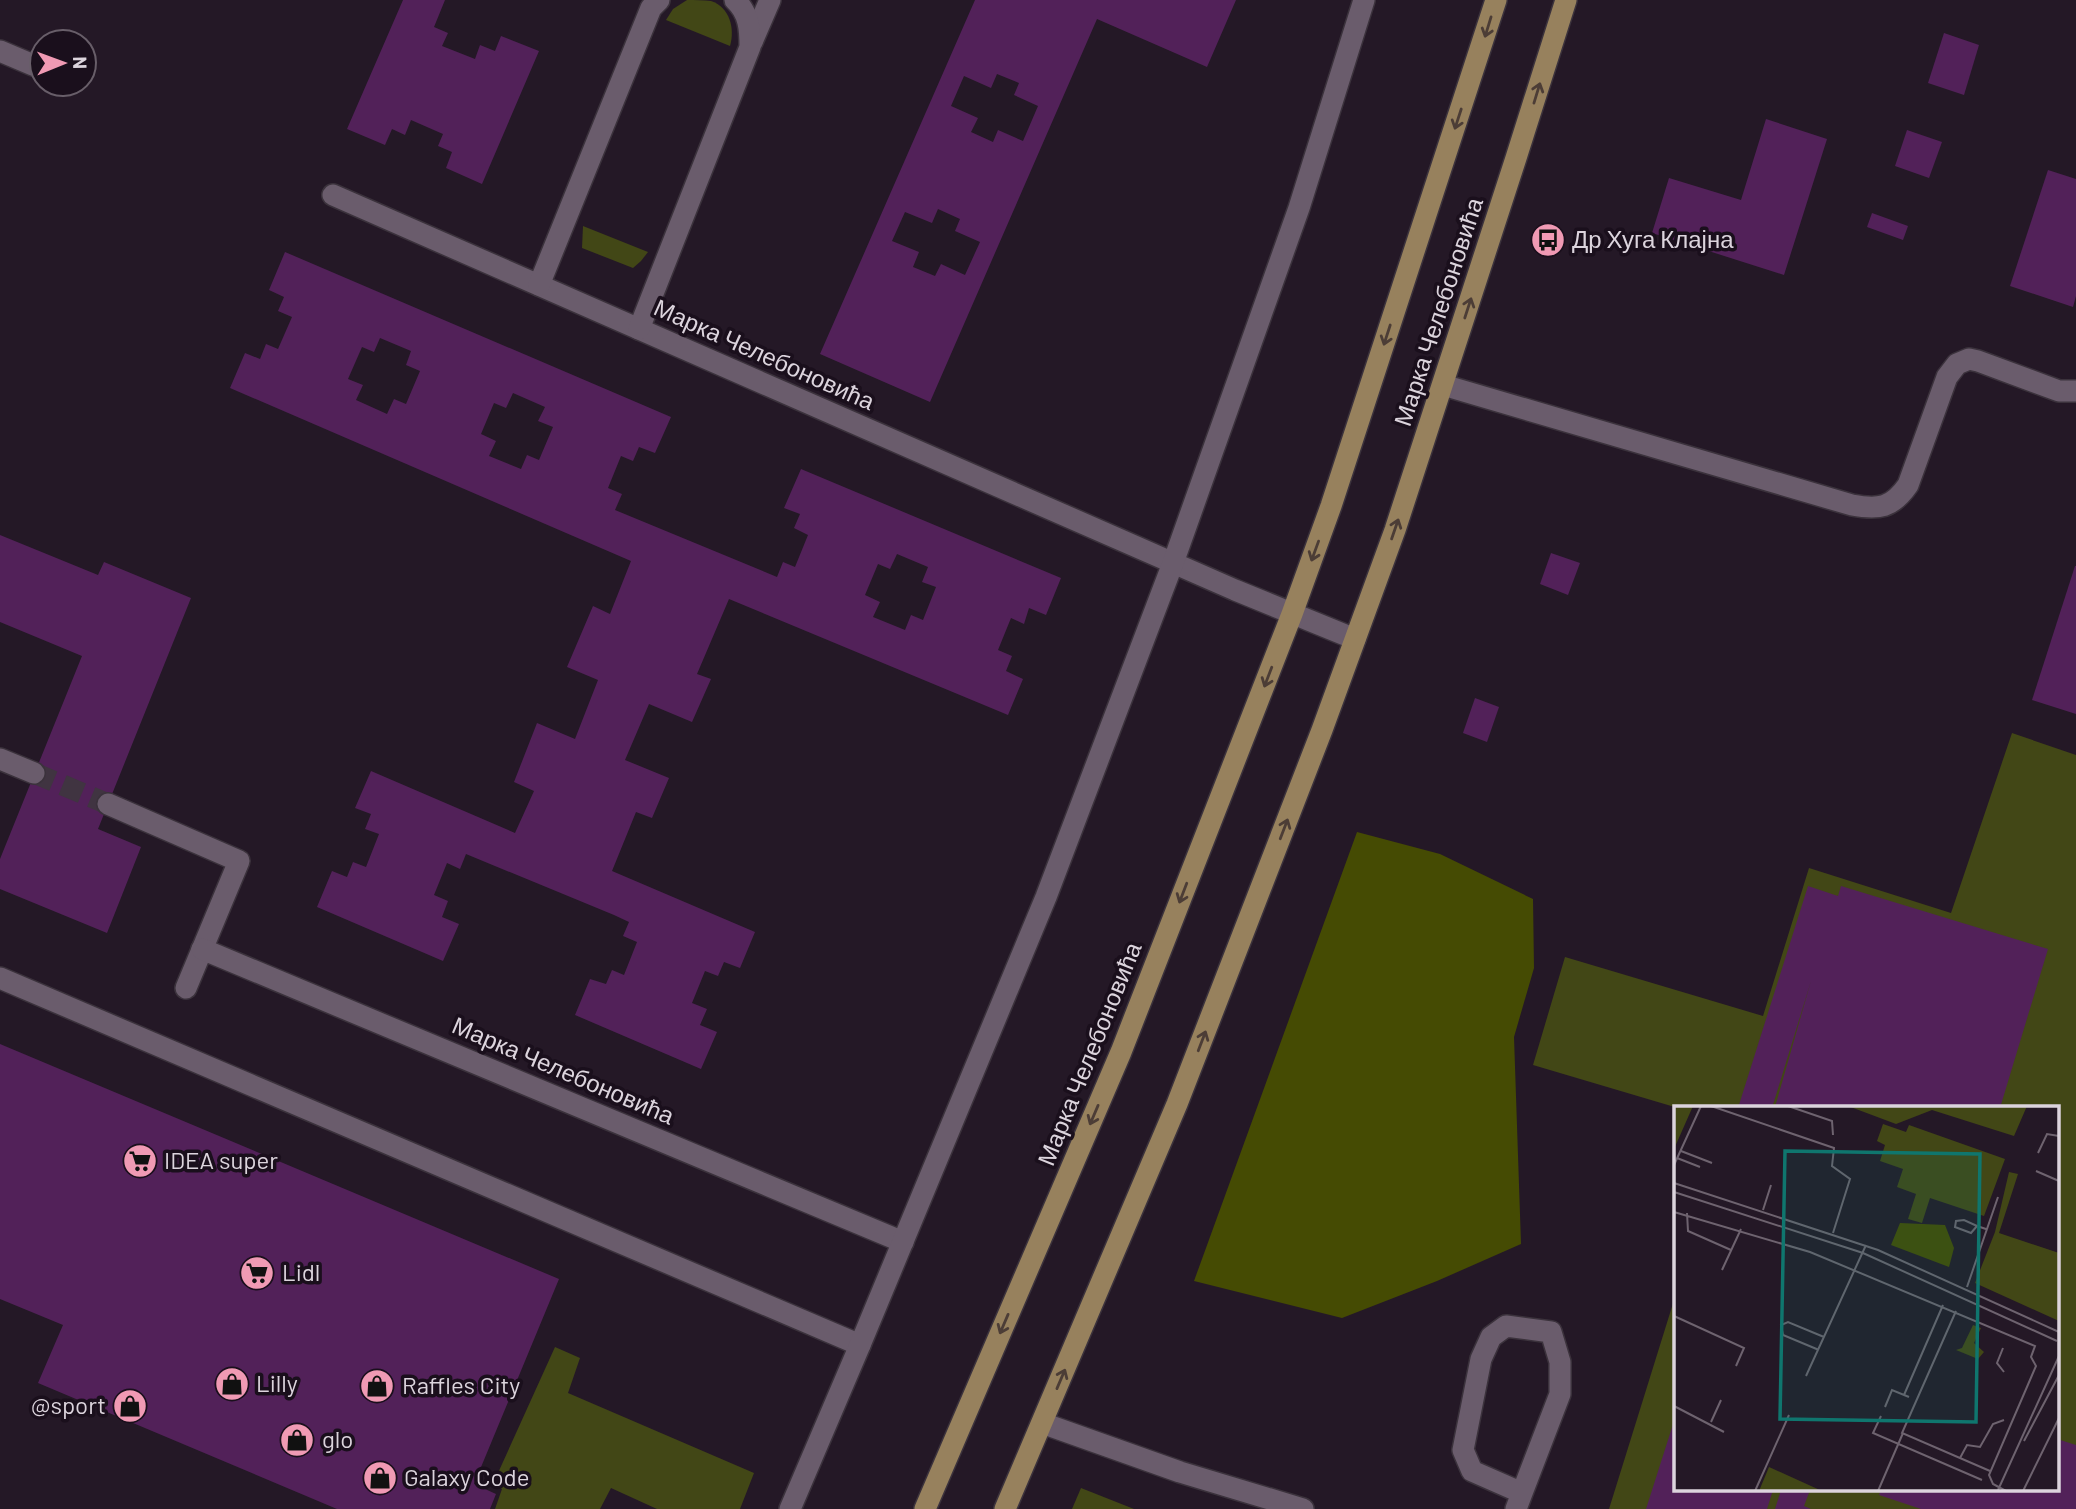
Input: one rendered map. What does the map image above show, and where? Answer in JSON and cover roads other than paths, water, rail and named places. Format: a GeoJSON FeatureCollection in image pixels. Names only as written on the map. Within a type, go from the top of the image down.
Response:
{"type":"FeatureCollection","features":[{"type":"Feature","properties":{"kind":"main road","name":"Марка Челебоновића"},"geometry":{"type":"LineString","coordinates":[[925,1509],[1121,1052],[1292,614],[1331,506],[1496,0]]}},
{"type":"Feature","properties":{"kind":"main road","name":"Марка Челебоновића"},"geometry":{"type":"LineString","coordinates":[[1005,1509],[1178,1104],[1322,730],[1395,530],[1566,0]]}},
{"type":"Feature","properties":{"kind":"street"},"geometry":{"type":"LineString","coordinates":[[539,285],[651,8],[659,0]]}},
{"type":"Feature","properties":{"kind":"street"},"geometry":{"type":"LineString","coordinates":[[735,0],[750,25],[750,47]]}},
{"type":"Feature","properties":{"kind":"street"},"geometry":{"type":"LineString","coordinates":[[639,329],[769,0]]}},
{"type":"Feature","properties":{"kind":"street"},"geometry":{"type":"LineString","coordinates":[[790,1509],[1045,897],[1173,563],[1299,208],[1364,0]]}},
{"type":"Feature","properties":{"kind":"street"},"geometry":{"type":"LineString","coordinates":[[0,51],[28,63]]}},
{"type":"Feature","properties":{"kind":"street","name":"Марка Челебоновића"},"geometry":{"type":"LineString","coordinates":[[333,195],[1173,563],[1355,639]]}},
{"type":"Feature","properties":{"kind":"street"},"geometry":{"type":"LineString","coordinates":[[1443,384],[1868,509],[1898,499],[1908,485],[1947,377],[1962,361],[1978,361],[2059,391],[2076,391]]}},
{"type":"Feature","properties":{"kind":"street"},"geometry":{"type":"LineString","coordinates":[[0,759],[34,773]]}},
{"type":"Feature","properties":{"kind":"street"},"geometry":{"type":"LineString","coordinates":[[108,804],[239,861],[186,989]]}},
{"type":"Feature","properties":{"kind":"street","name":"Марка Челебоновића"},"geometry":{"type":"LineString","coordinates":[[202,949],[903,1242]]}},
{"type":"Feature","properties":{"kind":"street"},"geometry":{"type":"LineString","coordinates":[[0,978],[860,1345]]}},
{"type":"Feature","properties":{"kind":"street"},"geometry":{"type":"LineString","coordinates":[[1506,1326],[1551,1332],[1560,1362],[1560,1394],[1519,1501],[1472,1471],[1463,1450],[1481,1359],[1490,1337],[1506,1326]]}},
{"type":"Feature","properties":{"kind":"street"},"geometry":{"type":"LineString","coordinates":[[1042,1423],[1180,1472],[1303,1509]]}},
{"type":"Feature","properties":{"kind":"tunnel"},"geometry":{"type":"LineString","coordinates":[[34,773],[108,804]]}},
{"type":"Feature","properties":{"kind":"place","name":"Др Хуга Клајна"},"geometry":{"type":"Point","coordinates":[1548,240]}},
{"type":"Feature","properties":{"kind":"place","name":"IDEA super"},"geometry":{"type":"Point","coordinates":[140,1161]}},
{"type":"Feature","properties":{"kind":"place","name":"Lidl"},"geometry":{"type":"Point","coordinates":[257,1273]}},
{"type":"Feature","properties":{"kind":"place","name":"Lilly"},"geometry":{"type":"Point","coordinates":[232,1384]}},
{"type":"Feature","properties":{"kind":"place","name":"Raffles City"},"geometry":{"type":"Point","coordinates":[377,1386]}},
{"type":"Feature","properties":{"kind":"place","name":"@sport"},"geometry":{"type":"Point","coordinates":[130,1406]}},
{"type":"Feature","properties":{"kind":"place","name":"glo"},"geometry":{"type":"Point","coordinates":[297,1440]}},
{"type":"Feature","properties":{"kind":"place","name":"Galaxy Code"},"geometry":{"type":"Point","coordinates":[380,1478]}}]}
